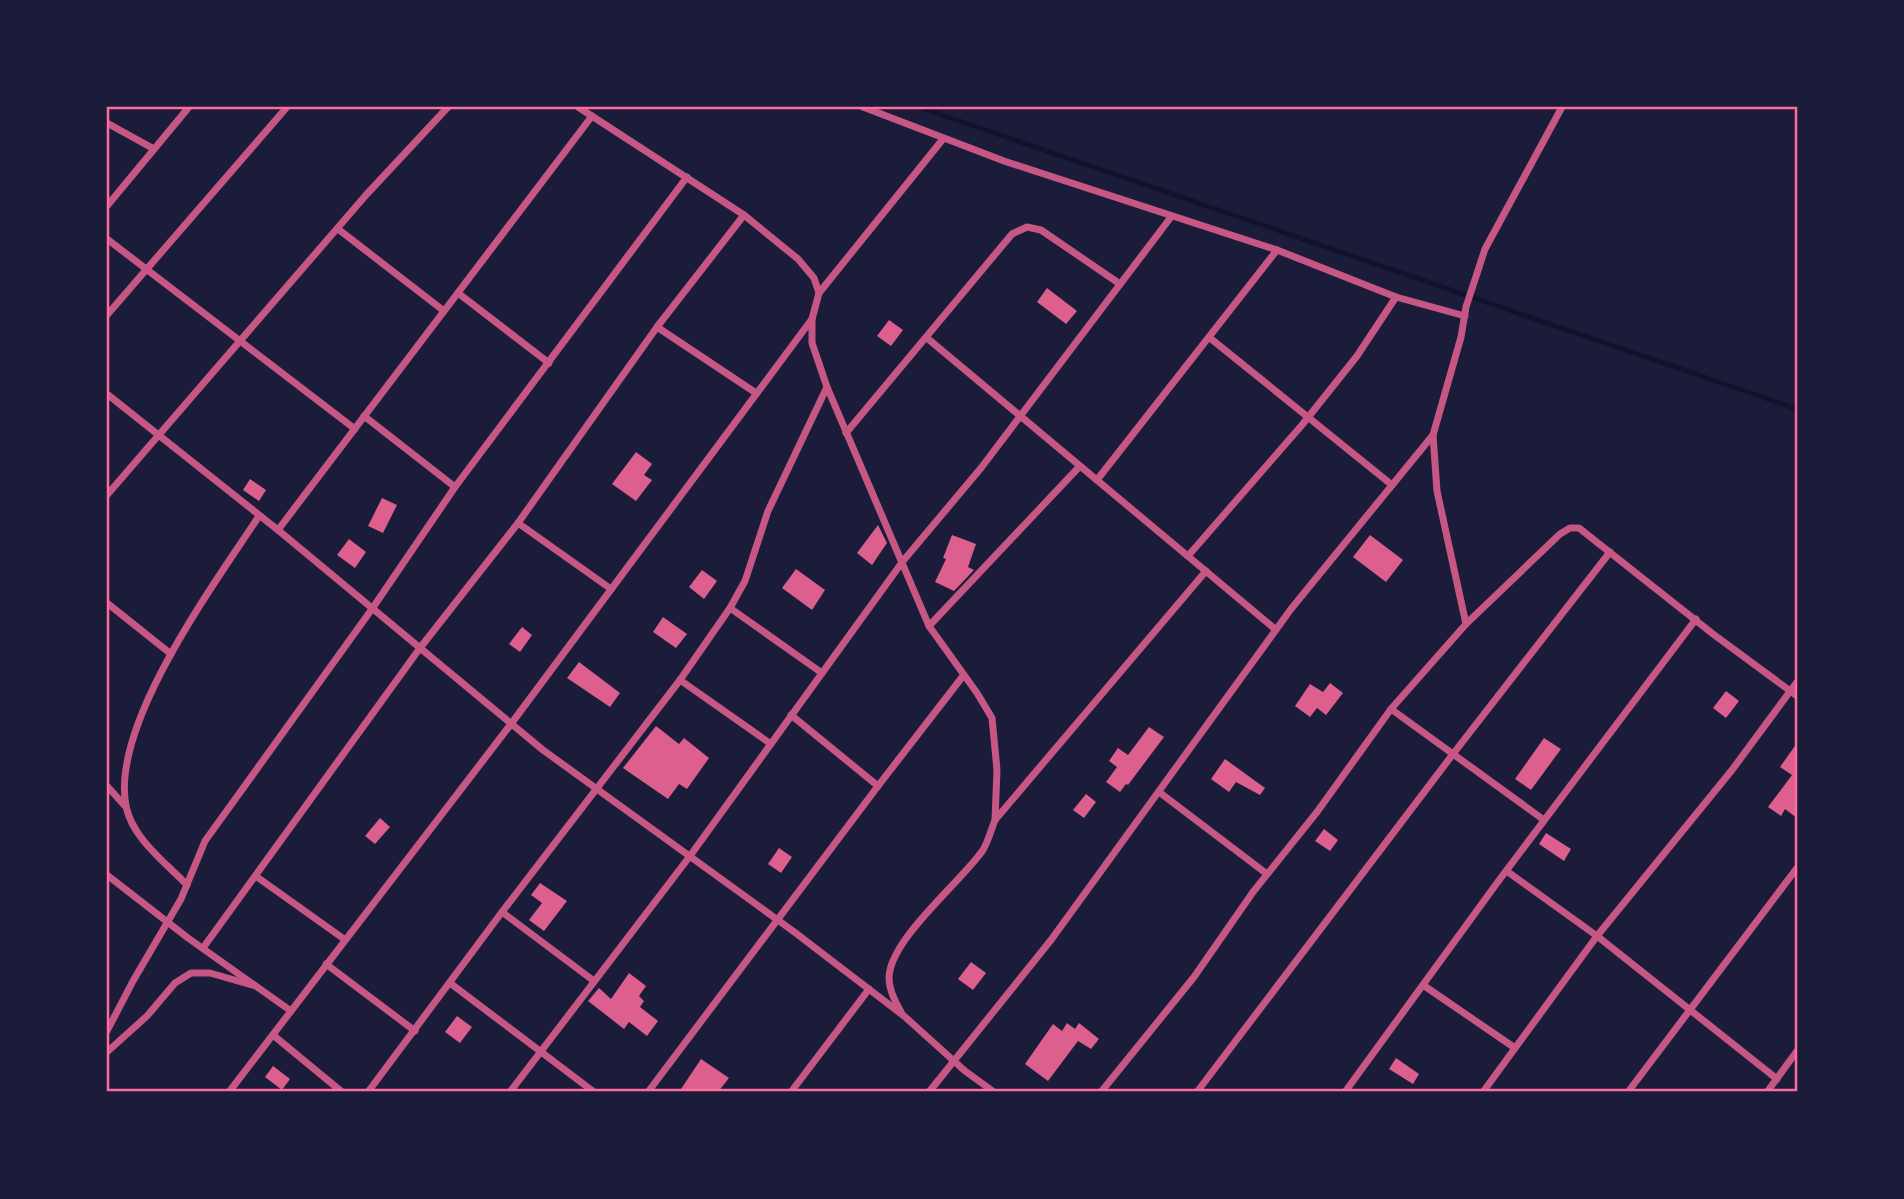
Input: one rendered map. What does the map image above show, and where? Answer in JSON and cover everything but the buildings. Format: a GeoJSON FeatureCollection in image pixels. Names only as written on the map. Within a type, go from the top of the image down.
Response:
{"type":"FeatureCollection","features":[{"type":"Feature","properties":{"kind":"street"},"geometry":{"type":"LineString","coordinates":[[107,206],[189,107]]}},
{"type":"Feature","properties":{"kind":"street"},"geometry":{"type":"LineString","coordinates":[[107,315],[286,107]]}},
{"type":"Feature","properties":{"kind":"street"},"geometry":{"type":"LineString","coordinates":[[107,495],[366,195],[448,107]]}},
{"type":"Feature","properties":{"kind":"street"},"geometry":{"type":"LineString","coordinates":[[578,107],[744,215],[798,259],[814,278],[819,293]]}},
{"type":"Feature","properties":{"kind":"street"},"geometry":{"type":"LineString","coordinates":[[863,107],[943,139],[1171,217],[1277,250],[1396,297],[1465,316]]}},
{"type":"Feature","properties":{"kind":"street"},"geometry":{"type":"LineString","coordinates":[[1466,624],[1437,491],[1433,435],[1485,249],[1562,107]]}},
{"type":"Feature","properties":{"kind":"street"},"geometry":{"type":"LineString","coordinates":[[278,530],[592,116]]}},
{"type":"Feature","properties":{"kind":"street"},"geometry":{"type":"LineString","coordinates":[[107,123],[154,149]]}},
{"type":"Feature","properties":{"kind":"street"},"geometry":{"type":"LineString","coordinates":[[904,1016],[893,998],[889,975],[897,953],[921,919],[984,849],[995,820],[997,770],[992,718],[929,626],[827,387],[812,343],[812,319],[819,293],[943,139]]}},
{"type":"Feature","properties":{"kind":"street"},"geometry":{"type":"LineString","coordinates":[[107,1031],[168,922],[205,841],[456,487],[687,177]]}},
{"type":"Feature","properties":{"kind":"street"},"geometry":{"type":"LineString","coordinates":[[203,948],[421,648],[518,523],[657,327],[744,215]]}},
{"type":"Feature","properties":{"kind":"street"},"geometry":{"type":"LineString","coordinates":[[510,1092],[690,856],[903,561],[981,468],[1171,217]]}},
{"type":"Feature","properties":{"kind":"street"},"geometry":{"type":"LineString","coordinates":[[846,433],[1012,234],[1027,227],[1041,230],[1120,284]]}},
{"type":"Feature","properties":{"kind":"street"},"geometry":{"type":"LineString","coordinates":[[338,229],[444,312]]}},
{"type":"Feature","properties":{"kind":"street"},"geometry":{"type":"LineString","coordinates":[[107,239],[355,429]]}},
{"type":"Feature","properties":{"kind":"street"},"geometry":{"type":"LineString","coordinates":[[1097,480],[1277,250]]}},
{"type":"Feature","properties":{"kind":"street"},"geometry":{"type":"LineString","coordinates":[[458,293],[549,363]]}},
{"type":"Feature","properties":{"kind":"street"},"geometry":{"type":"LineString","coordinates":[[1188,556],[1309,417],[1357,356],[1396,297]]}},
{"type":"Feature","properties":{"kind":"street"},"geometry":{"type":"LineString","coordinates":[[229,1092],[511,724],[812,319]]}},
{"type":"Feature","properties":{"kind":"street"},"geometry":{"type":"LineString","coordinates":[[657,327],[756,394]]}},
{"type":"Feature","properties":{"kind":"street"},"geometry":{"type":"LineString","coordinates":[[927,338],[1275,629]]}},
{"type":"Feature","properties":{"kind":"street"},"geometry":{"type":"LineString","coordinates":[[1210,338],[1392,485]]}},
{"type":"Feature","properties":{"kind":"street"},"geometry":{"type":"LineString","coordinates":[[368,1092],[680,680],[730,608],[745,581],[768,511],[827,387]]}},
{"type":"Feature","properties":{"kind":"street"},"geometry":{"type":"LineString","coordinates":[[107,394],[278,530],[543,750],[869,989],[994,1092]]}},
{"type":"Feature","properties":{"kind":"street"},"geometry":{"type":"LineString","coordinates":[[365,416],[456,487]]}},
{"type":"Feature","properties":{"kind":"street"},"geometry":{"type":"LineString","coordinates":[[929,1092],[1051,940],[1275,629],[1433,435]]}},
{"type":"Feature","properties":{"kind":"street"},"geometry":{"type":"LineString","coordinates":[[929,626],[1080,466]]}},
{"type":"Feature","properties":{"kind":"street"},"geometry":{"type":"LineString","coordinates":[[126,807],[125,770],[132,739],[185,628],[259,516]]}},
{"type":"Feature","properties":{"kind":"street"},"geometry":{"type":"LineString","coordinates":[[518,523],[611,589]]}},
{"type":"Feature","properties":{"kind":"street"},"geometry":{"type":"LineString","coordinates":[[1101,1092],[1194,977],[1267,874],[1391,709],[1466,624],[1560,534],[1570,528],[1579,528],[1794,693]]}},
{"type":"Feature","properties":{"kind":"street"},"geometry":{"type":"LineString","coordinates":[[1197,1092],[1610,552]]}},
{"type":"Feature","properties":{"kind":"street"},"geometry":{"type":"LineString","coordinates":[[995,820],[1206,571]]}},
{"type":"Feature","properties":{"kind":"street"},"geometry":{"type":"LineString","coordinates":[[107,603],[172,654]]}},
{"type":"Feature","properties":{"kind":"street"},"geometry":{"type":"LineString","coordinates":[[730,608],[822,673]]}},
{"type":"Feature","properties":{"kind":"street"},"geometry":{"type":"LineString","coordinates":[[1345,1092],[1696,619]]}},
{"type":"Feature","properties":{"kind":"street"},"geometry":{"type":"LineString","coordinates":[[648,1092],[963,676]]}},
{"type":"Feature","properties":{"kind":"street"},"geometry":{"type":"LineString","coordinates":[[680,680],[771,744]]}},
{"type":"Feature","properties":{"kind":"street"},"geometry":{"type":"LineString","coordinates":[[1483,1092],[1597,936],[1732,770],[1780,703],[1794,693],[1797,682]]}},
{"type":"Feature","properties":{"kind":"street"},"geometry":{"type":"LineString","coordinates":[[1391,709],[1544,821]]}},
{"type":"Feature","properties":{"kind":"street"},"geometry":{"type":"LineString","coordinates":[[791,715],[878,786]]}},
{"type":"Feature","properties":{"kind":"street"},"geometry":{"type":"LineString","coordinates":[[107,786],[126,807],[135,828],[187,885]]}},
{"type":"Feature","properties":{"kind":"street"},"geometry":{"type":"LineString","coordinates":[[1159,792],[1267,874]]}},
{"type":"Feature","properties":{"kind":"street"},"geometry":{"type":"LineString","coordinates":[[1628,1092],[1797,868]]}},
{"type":"Feature","properties":{"kind":"street"},"geometry":{"type":"LineString","coordinates":[[1507,872],[1597,936],[1777,1079]]}},
{"type":"Feature","properties":{"kind":"street"},"geometry":{"type":"LineString","coordinates":[[107,875],[291,1010]]}},
{"type":"Feature","properties":{"kind":"street"},"geometry":{"type":"LineString","coordinates":[[257,877],[344,939]]}},
{"type":"Feature","properties":{"kind":"street"},"geometry":{"type":"LineString","coordinates":[[502,912],[594,981]]}},
{"type":"Feature","properties":{"kind":"street"},"geometry":{"type":"LineString","coordinates":[[326,964],[415,1031]]}},
{"type":"Feature","properties":{"kind":"street"},"geometry":{"type":"LineString","coordinates":[[107,1052],[148,1016],[175,983],[191,974],[210,973],[260,988]]}},
{"type":"Feature","properties":{"kind":"street"},"geometry":{"type":"LineString","coordinates":[[450,983],[594,1092]]}},
{"type":"Feature","properties":{"kind":"street"},"geometry":{"type":"LineString","coordinates":[[1423,985],[1515,1048]]}},
{"type":"Feature","properties":{"kind":"street"},"geometry":{"type":"LineString","coordinates":[[791,1092],[869,989]]}},
{"type":"Feature","properties":{"kind":"street"},"geometry":{"type":"LineString","coordinates":[[273,1035],[342,1092]]}},
{"type":"Feature","properties":{"kind":"street"},"geometry":{"type":"LineString","coordinates":[[1767,1092],[1797,1051]]}},
{"type":"Feature","properties":{"kind":"waterway"},"geometry":{"type":"LineString","coordinates":[[919,107],[1797,409]]}}]}
